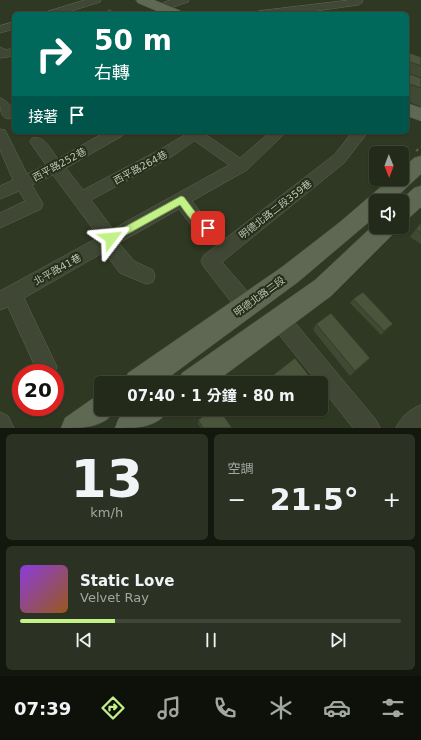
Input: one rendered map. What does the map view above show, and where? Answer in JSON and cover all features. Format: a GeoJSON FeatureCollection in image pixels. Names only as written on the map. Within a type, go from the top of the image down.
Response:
{"type":"FeatureCollection","features":[{"type":"Feature","properties":{"kind":"main road"},"geometry":{"type":"LineString","coordinates":[[143,0],[171,12]]}},
{"type":"Feature","properties":{"kind":"main road"},"geometry":{"type":"LineString","coordinates":[[409,110],[421,115]]}},
{"type":"Feature","properties":{"kind":"main road"},"geometry":{"type":"LineString","coordinates":[[386,194],[417,158]]}},
{"type":"Feature","properties":{"kind":"main road"},"geometry":{"type":"LineString","coordinates":[[409,205],[421,194]]}},
{"type":"Feature","properties":{"kind":"main road","name":"明德北路二段"},"geometry":{"type":"LineString","coordinates":[[148,376],[320,251],[349,229],[369,210]]}},
{"type":"Feature","properties":{"kind":"main road"},"geometry":{"type":"LineString","coordinates":[[202,376],[323,288],[379,234]]}},
{"type":"Feature","properties":{"kind":"main road"},"geometry":{"type":"LineString","coordinates":[[75,428],[94,415]]}},
{"type":"Feature","properties":{"kind":"main road"},"geometry":{"type":"LineString","coordinates":[[129,428],[145,416]]}},
{"type":"Feature","properties":{"kind":"street"},"geometry":{"type":"LineString","coordinates":[[57,12],[96,0]]}},
{"type":"Feature","properties":{"kind":"street"},"geometry":{"type":"LineString","coordinates":[[161,8],[184,0]]}},
{"type":"Feature","properties":{"kind":"street"},"geometry":{"type":"LineString","coordinates":[[280,12],[358,2]]}},
{"type":"Feature","properties":{"kind":"street"},"geometry":{"type":"LineString","coordinates":[[0,30],[12,26]]}},
{"type":"Feature","properties":{"kind":"street"},"geometry":{"type":"LineString","coordinates":[[0,51],[3,55],[12,53]]}},
{"type":"Feature","properties":{"kind":"street"},"geometry":{"type":"LineString","coordinates":[[0,102],[8,116]]}},
{"type":"Feature","properties":{"kind":"street"},"geometry":{"type":"LineString","coordinates":[[0,134],[23,183],[35,204],[0,221]]}},
{"type":"Feature","properties":{"kind":"street","name":"西平路252巷"},"geometry":{"type":"LineString","coordinates":[[0,194],[56,166],[109,134]]}},
{"type":"Feature","properties":{"kind":"street","name":"西平路264巷"},"geometry":{"type":"LineString","coordinates":[[79,199],[166,153],[194,134]]}},
{"type":"Feature","properties":{"kind":"street"},"geometry":{"type":"LineString","coordinates":[[197,134],[241,166]]}},
{"type":"Feature","properties":{"kind":"street"},"geometry":{"type":"LineString","coordinates":[[109,240],[241,166],[277,134]]}},
{"type":"Feature","properties":{"kind":"street","name":"明德北路二段359巷"},"geometry":{"type":"LineString","coordinates":[[246,305],[210,261],[338,159],[359,134]]}},
{"type":"Feature","properties":{"kind":"street"},"geometry":{"type":"LineString","coordinates":[[37,142],[56,166],[127,267],[146,276]]}},
{"type":"Feature","properties":{"kind":"street"},"geometry":{"type":"LineString","coordinates":[[181,200],[196,219],[208,228]]}},
{"type":"Feature","properties":{"kind":"street","name":"北平路41巷"},"geometry":{"type":"LineString","coordinates":[[6,297],[109,240]]}},
{"type":"Feature","properties":{"kind":"street"},"geometry":{"type":"LineString","coordinates":[[6,297],[44,364]]}},
{"type":"Feature","properties":{"kind":"street"},"geometry":{"type":"LineString","coordinates":[[280,320],[368,428]]}},
{"type":"Feature","properties":{"kind":"street"},"geometry":{"type":"LineString","coordinates":[[408,428],[421,416]]}},
{"type":"Feature","properties":{"kind":"street"},"geometry":{"type":"LineString","coordinates":[[0,424],[2,428]]}},
{"type":"Feature","properties":{"kind":"path"},"geometry":{"type":"LineString","coordinates":[[417,158],[421,147]]}},
{"type":"Feature","properties":{"kind":"building"},"geometry":{"type":"Polygon","coordinates":[[[110,9],[114,12],[103,12],[110,9]]]}},
{"type":"Feature","properties":{"kind":"building"},"geometry":{"type":"Polygon","coordinates":[[[409,53],[421,57],[421,66],[409,62],[409,53]]]}},
{"type":"Feature","properties":{"kind":"building"},"geometry":{"type":"Polygon","coordinates":[[[409,74],[421,78],[421,88],[409,84],[409,74]]]}},
{"type":"Feature","properties":{"kind":"building"},"geometry":{"type":"Polygon","coordinates":[[[421,223],[421,233],[416,229],[421,223]]]}},
{"type":"Feature","properties":{"kind":"building"},"geometry":{"type":"Polygon","coordinates":[[[363,292],[393,324],[384,331],[353,299],[363,292]]]}},
{"type":"Feature","properties":{"kind":"building"},"geometry":{"type":"Polygon","coordinates":[[[331,313],[370,358],[355,371],[316,324],[331,313]]]}},
{"type":"Feature","properties":{"kind":"building"},"geometry":{"type":"Polygon","coordinates":[[[295,358],[309,376],[272,376],[295,358]]]}},
{"type":"Feature","properties":{"kind":"building"},"geometry":{"type":"Polygon","coordinates":[[[203,416],[224,416],[232,428],[203,428],[198,420],[203,416]]]}},
{"type":"Feature","properties":{"kind":"route"},"geometry":{"type":"LineString","coordinates":[[111,238],[181,200],[196,219],[208,228]]}}]}
